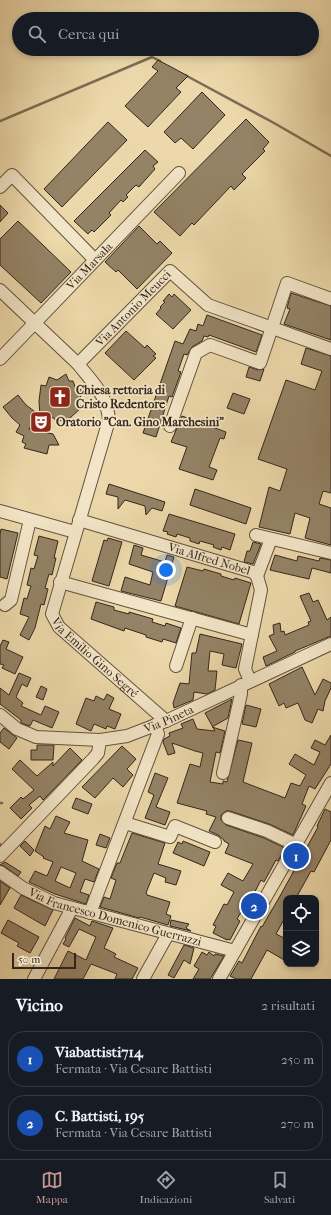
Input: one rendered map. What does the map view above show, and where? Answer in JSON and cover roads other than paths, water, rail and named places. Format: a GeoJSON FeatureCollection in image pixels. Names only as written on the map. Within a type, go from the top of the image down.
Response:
{"type":"FeatureCollection","features":[{"type":"Feature","properties":{"kind":"street","name":"Via Marsala"},"geometry":{"type":"LineString","coordinates":[[0,359],[179,174]]}},
{"type":"Feature","properties":{"kind":"street"},"geometry":{"type":"LineString","coordinates":[[0,187],[12,175],[96,260]]}},
{"type":"Feature","properties":{"kind":"street","name":"Via Antonio Meucci"},"geometry":{"type":"LineString","coordinates":[[78,364],[170,271],[208,305],[331,349]]}},
{"type":"Feature","properties":{"kind":"street"},"geometry":{"type":"LineString","coordinates":[[170,426],[196,353],[210,345],[260,363],[287,283],[331,299]]}},
{"type":"Feature","properties":{"kind":"street"},"geometry":{"type":"LineString","coordinates":[[0,290],[78,364]]}},
{"type":"Feature","properties":{"kind":"street","name":"Via Emilio Gino Segré"},"geometry":{"type":"LineString","coordinates":[[78,364],[104,397],[108,409],[109,420],[60,582],[52,614],[60,627],[150,706],[155,725]]}},
{"type":"Feature","properties":{"kind":"street"},"geometry":{"type":"LineString","coordinates":[[0,511],[75,532]]}},
{"type":"Feature","properties":{"kind":"street"},"geometry":{"type":"LineString","coordinates":[[5,605],[11,600],[30,520]]}},
{"type":"Feature","properties":{"kind":"street","name":"Via Alfred Nobel"},"geometry":{"type":"LineString","coordinates":[[79,520],[253,572],[257,576],[261,590],[245,669],[245,683],[241,694],[223,773]]}},
{"type":"Feature","properties":{"kind":"street"},"geometry":{"type":"LineString","coordinates":[[256,535],[331,553]]}},
{"type":"Feature","properties":{"kind":"street"},"geometry":{"type":"LineString","coordinates":[[257,576],[271,539]]}},
{"type":"Feature","properties":{"kind":"street"},"geometry":{"type":"LineString","coordinates":[[60,582],[252,635]]}},
{"type":"Feature","properties":{"kind":"street"},"geometry":{"type":"LineString","coordinates":[[176,666],[192,618]]}},
{"type":"Feature","properties":{"kind":"street","name":"Via Pineta"},"geometry":{"type":"LineString","coordinates":[[0,715],[17,729],[36,737],[100,740],[127,736],[155,725],[331,644]]}},
{"type":"Feature","properties":{"kind":"street","name":"Via Emilio Gino Segré"},"geometry":{"type":"LineString","coordinates":[[150,706],[155,725]]}},
{"type":"Feature","properties":{"kind":"street"},"geometry":{"type":"LineString","coordinates":[[90,913],[158,734],[155,725]]}},
{"type":"Feature","properties":{"kind":"street"},"geometry":{"type":"LineString","coordinates":[[0,856],[93,760],[98,753],[100,740]]}},
{"type":"Feature","properties":{"kind":"street"},"geometry":{"type":"LineString","coordinates":[[219,979],[331,783]]}},
{"type":"Feature","properties":{"kind":"street"},"geometry":{"type":"LineString","coordinates":[[228,818],[267,831],[296,845]]}},
{"type":"Feature","properties":{"kind":"street"},"geometry":{"type":"LineString","coordinates":[[124,823],[170,837],[174,826],[215,842]]}},
{"type":"Feature","properties":{"kind":"street","name":"Via Francesco Domenico Guerrazzi"},"geometry":{"type":"LineString","coordinates":[[0,872],[29,891],[54,903],[235,951]]}},
{"type":"Feature","properties":{"kind":"street"},"geometry":{"type":"LineString","coordinates":[[34,979],[72,908]]}},
{"type":"Feature","properties":{"kind":"street"},"geometry":{"type":"LineString","coordinates":[[143,979],[168,934]]}},
{"type":"Feature","properties":{"kind":"waterway"},"geometry":{"type":"LineString","coordinates":[[0,121],[152,57],[160,61]]}},
{"type":"Feature","properties":{"kind":"waterway"},"geometry":{"type":"LineString","coordinates":[[185,75],[274,123],[331,156]]}},
{"type":"Feature","properties":{"kind":"place","name":"Chiesa rettoria di Cristo Redentore"},"geometry":{"type":"Point","coordinates":[60,397]}},
{"type":"Feature","properties":{"kind":"place","name":"Oratorio \"Can. Gino Marchesini\""},"geometry":{"type":"Point","coordinates":[41,422]}},
{"type":"Feature","properties":{"kind":"place","name":"Viabattisti714"},"geometry":{"type":"Point","coordinates":[296,856]}},
{"type":"Feature","properties":{"kind":"place","name":"C. Battisti, 195"},"geometry":{"type":"Point","coordinates":[254,906]}}]}
